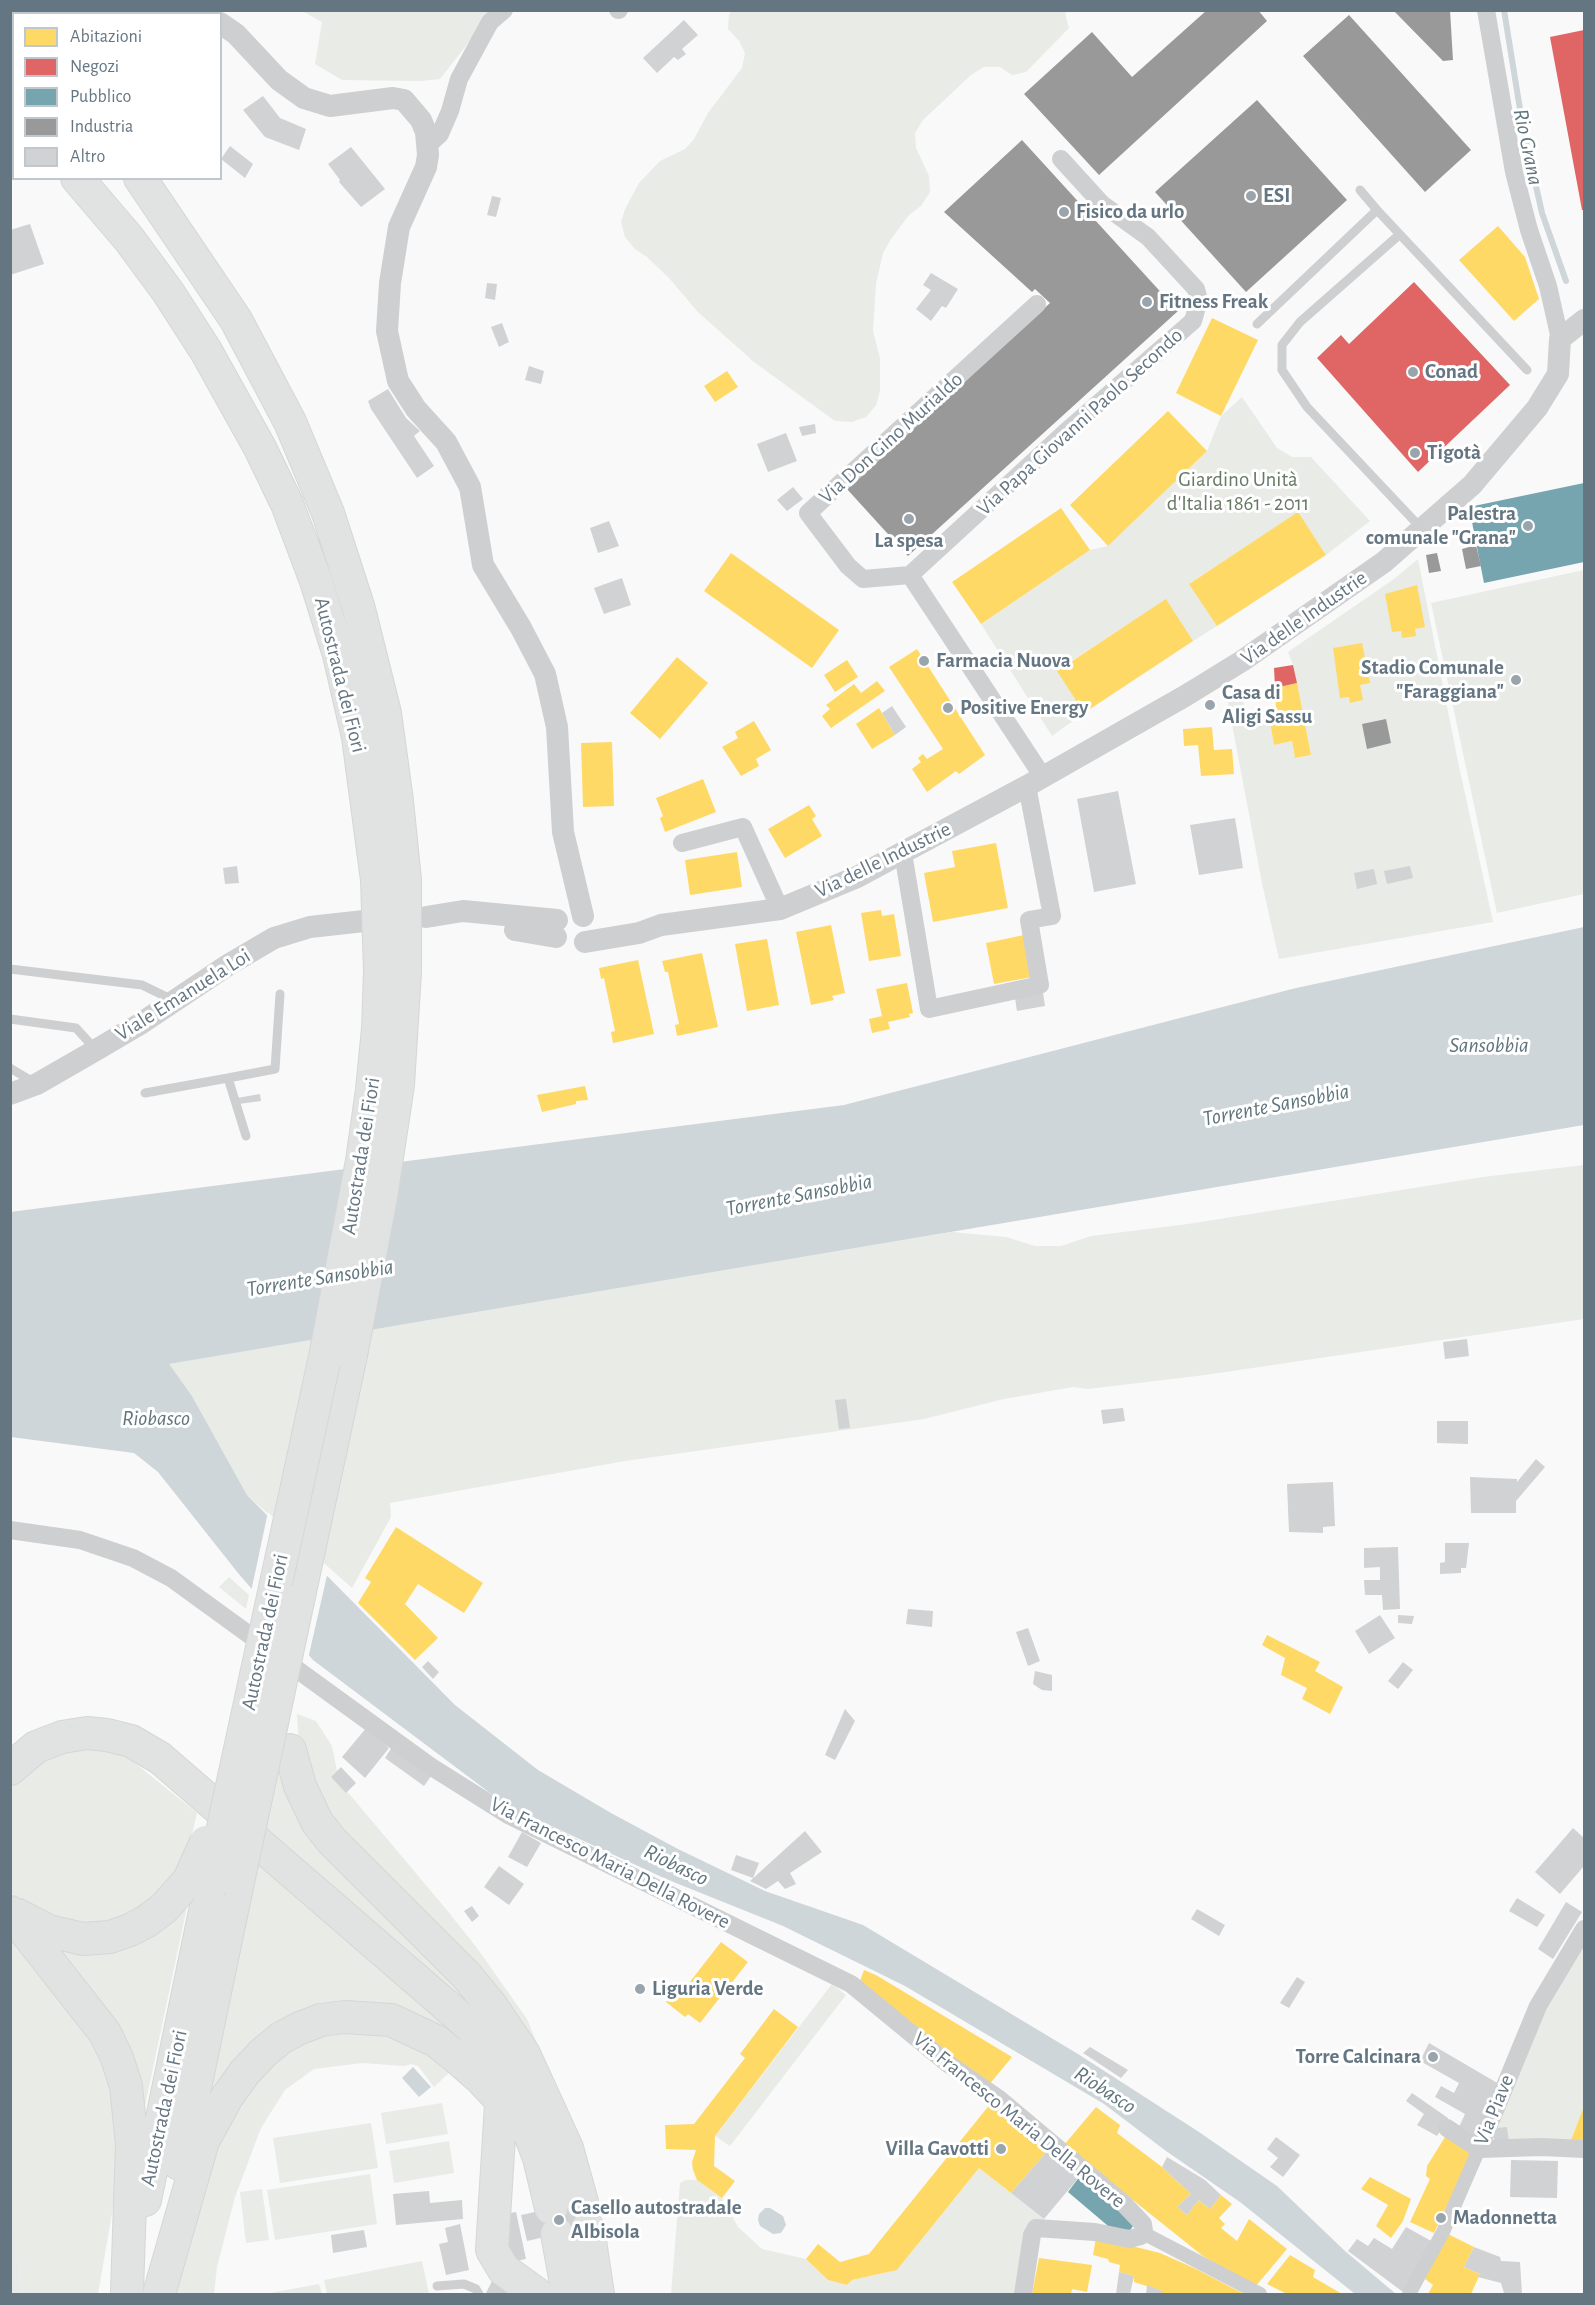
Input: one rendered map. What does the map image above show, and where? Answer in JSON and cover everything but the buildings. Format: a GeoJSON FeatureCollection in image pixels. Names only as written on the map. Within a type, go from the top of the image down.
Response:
{"type":"FeatureCollection","features":[{"type":"Feature","properties":{"kind":"highway","name":"Autostrada dei Fiori"},"geometry":{"type":"LineString","coordinates":[[79,180],[129,239],[168,292],[206,351],[255,437],[287,504],[316,581],[339,655],[391,880],[406,929],[403,1026],[390,1140],[351,1355],[182,2151],[136,2293]]}},
{"type":"Feature","properties":{"kind":"highway","name":"Autostrada dei Fiori"},"geometry":{"type":"LineString","coordinates":[[136,2293],[209,1892],[325,1357],[362,1161],[378,1029],[380,971],[391,880],[397,801],[385,713],[359,609],[328,513],[290,422],[236,320],[141,180]]}},
{"type":"Feature","properties":{"kind":"highway"},"geometry":{"type":"LineString","coordinates":[[298,1601],[290,1750],[300,1786],[317,1822],[332,1841],[466,1975],[490,2004],[524,2054],[567,2148],[585,2215],[598,2295]]}},
{"type":"Feature","properties":{"kind":"highway"},"geometry":{"type":"LineString","coordinates":[[10,1769],[36,1748],[62,1737],[87,1733],[107,1734],[131,1741],[160,1758],[471,2027],[556,2124]]}},
{"type":"Feature","properties":{"kind":"highway"},"geometry":{"type":"LineString","coordinates":[[10,1911],[49,1931],[83,1939],[110,1937],[147,1921],[177,1895],[198,1863],[239,1751]]}},
{"type":"Feature","properties":{"kind":"highway"},"geometry":{"type":"LineString","coordinates":[[10,1911],[105,2033],[117,2058],[126,2086],[132,2144],[136,2293]]}},
{"type":"Feature","properties":{"kind":"highway"},"geometry":{"type":"LineString","coordinates":[[159,2295],[203,2141],[227,2097],[245,2072],[281,2038],[321,2020],[345,2017],[391,2019],[435,2041],[481,2079],[528,2129],[539,2158],[568,2295]]}},
{"type":"Feature","properties":{"kind":"highway"},"geometry":{"type":"LineString","coordinates":[[501,2063],[503,2102],[494,2198],[492,2250],[504,2270],[537,2295]]}},
{"type":"Feature","properties":{"kind":"street"},"geometry":{"type":"LineString","coordinates":[[428,145],[440,134],[450,111],[459,79],[490,22],[504,10]]}},
{"type":"Feature","properties":{"kind":"street","name":"Via delle Industrie"},"geometry":{"type":"LineString","coordinates":[[571,925],[654,927],[780,909],[857,877],[1035,781],[1242,661],[1384,562],[1472,485],[1537,408],[1558,374],[1560,339],[1548,286],[1529,230],[1514,172],[1486,10]]}},
{"type":"Feature","properties":{"kind":"street"},"geometry":{"type":"LineString","coordinates":[[222,24],[236,34],[279,80],[304,98],[330,106],[393,98],[404,100],[422,120],[428,145],[426,167],[399,227],[390,283],[387,331],[398,381],[416,409],[446,442],[470,486],[483,565],[521,628],[545,674],[557,727],[571,925],[463,911],[433,916]]}},
{"type":"Feature","properties":{"kind":"street","name":"Via Papa Giovanni Paolo Secondo"},"geometry":{"type":"LineString","coordinates":[[910,575],[1069,429],[1193,321],[1199,300],[1196,289],[1148,237],[1102,204],[1061,159]]}},
{"type":"Feature","properties":{"kind":"street","name":"Via Don Gino Murialdo"},"geometry":{"type":"LineString","coordinates":[[910,575],[863,579],[848,566],[808,513],[1037,304]]}},
{"type":"Feature","properties":{"kind":"street"},"geometry":{"type":"LineString","coordinates":[[1560,339],[1584,321]]}},
{"type":"Feature","properties":{"kind":"street"},"geometry":{"type":"LineString","coordinates":[[903,853],[929,1009],[1040,984],[1029,920],[1052,916],[1035,781],[910,575]]}},
{"type":"Feature","properties":{"kind":"street"},"geometry":{"type":"LineString","coordinates":[[682,843],[743,827],[780,909]]}},
{"type":"Feature","properties":{"kind":"street","name":"Viale Emanuela Loi"},"geometry":{"type":"LineString","coordinates":[[10,1094],[36,1084],[96,1050],[274,938],[310,927],[364,921]]}},
{"type":"Feature","properties":{"kind":"street","name":"Via Francesco Maria Della Rovere"},"geometry":{"type":"LineString","coordinates":[[10,1530],[80,1540],[133,1558],[171,1578],[430,1766],[508,1815],[851,1984],[947,2062],[1008,2106],[1124,2204],[1143,2224],[1143,2233],[1138,2238],[1129,2239],[1095,2232],[1036,2228],[1032,2235],[1023,2295]]}},
{"type":"Feature","properties":{"kind":"street","name":"Via Piave"},"geometry":{"type":"LineString","coordinates":[[1409,2295],[1443,2232],[1538,2006],[1584,1929]]}},
{"type":"Feature","properties":{"kind":"street"},"geometry":{"type":"LineString","coordinates":[[1447,2128],[1479,2149],[1541,2147],[1584,2149]]}},
{"type":"Feature","properties":{"kind":"street"},"geometry":{"type":"LineString","coordinates":[[1143,2233],[1260,2295]]}},
{"type":"Feature","properties":{"kind":"lane"},"geometry":{"type":"LineString","coordinates":[[1360,190],[1399,235],[1430,265],[1527,370]]}},
{"type":"Feature","properties":{"kind":"lane"},"geometry":{"type":"LineString","coordinates":[[1257,324],[1377,210]]}},
{"type":"Feature","properties":{"kind":"lane"},"geometry":{"type":"LineString","coordinates":[[1399,235],[1300,322],[1282,345],[1282,370],[1307,407],[1422,528]]}},
{"type":"Feature","properties":{"kind":"lane"},"geometry":{"type":"LineString","coordinates":[[10,969],[142,985],[175,1001]]}},
{"type":"Feature","properties":{"kind":"lane"},"geometry":{"type":"LineString","coordinates":[[145,1093],[275,1069],[280,994]]}},
{"type":"Feature","properties":{"kind":"lane"},"geometry":{"type":"LineString","coordinates":[[10,1019],[76,1028],[96,1050]]}},
{"type":"Feature","properties":{"kind":"lane"},"geometry":{"type":"LineString","coordinates":[[10,1068],[36,1084]]}},
{"type":"Feature","properties":{"kind":"lane"},"geometry":{"type":"LineString","coordinates":[[228,1078],[246,1136]]}},
{"type":"Feature","properties":{"kind":"lane"},"geometry":{"type":"LineString","coordinates":[[437,2286],[464,2284],[476,2289],[479,2295]]}},
{"type":"Feature","properties":{"kind":"shaded area"},"geometry":{"type":"Polygon","coordinates":[[[11,2209],[22,2294],[11,2294],[11,2209]]]}},
{"type":"Feature","properties":{"kind":"green space"},"geometry":{"type":"Polygon","coordinates":[[[302,11],[493,11],[440,79],[421,81],[342,80],[315,64],[322,22],[302,11]]]}},
{"type":"Feature","properties":{"kind":"green space"},"geometry":{"type":"Polygon","coordinates":[[[731,11],[1067,11],[1065,14],[1069,28],[1026,72],[1012,75],[1000,67],[984,67],[971,75],[923,120],[915,133],[916,148],[929,176],[930,192],[921,206],[909,215],[883,253],[876,284],[873,331],[880,358],[880,391],[876,405],[866,417],[852,422],[835,421],[754,362],[698,312],[669,278],[635,249],[625,237],[621,222],[625,209],[639,183],[660,161],[685,149],[694,139],[708,113],[742,68],[745,53],[739,41],[728,29],[731,11]]]}},
{"type":"Feature","properties":{"kind":"green space","name":"Giardino Unità d'Italia 1861 - 2011"},"geometry":{"type":"Polygon","coordinates":[[[1242,397],[1277,448],[1292,457],[1311,457],[1370,521],[1326,555],[1298,513],[1190,583],[1217,626],[1193,641],[1166,600],[1057,670],[1084,713],[1052,736],[981,624],[1090,550],[1108,546],[1207,451],[1221,416],[1242,397]]]}},
{"type":"Feature","properties":{"kind":"green space"},"geometry":{"type":"Polygon","coordinates":[[[1418,559],[1457,757],[1493,922],[1279,959],[1263,888],[1227,698],[1241,692],[1246,713],[1268,711],[1274,745],[1292,741],[1295,758],[1311,755],[1293,665],[1288,652],[1394,579],[1418,559]]]}},
{"type":"Feature","properties":{"kind":"green space","name":"Stadio Comunale \"Faraggiana\""},"geometry":{"type":"Polygon","coordinates":[[[1584,570],[1584,894],[1497,913],[1431,603],[1584,570]]]}},
{"type":"Feature","properties":{"kind":"green space"},"geometry":{"type":"Polygon","coordinates":[[[1584,1165],[1584,1319],[1205,1375],[1088,1389],[1073,1387],[1004,1399],[924,1419],[625,1461],[390,1503],[391,1517],[352,1588],[247,1495],[192,1396],[168,1364],[952,1232],[1006,1237],[1035,1246],[1061,1246],[1091,1236],[1188,1224],[1483,1177],[1584,1165]]]}},
{"type":"Feature","properties":{"kind":"green space"},"geometry":{"type":"Polygon","coordinates":[[[229,1577],[249,1595],[246,1609],[219,1587],[229,1577]]]}},
{"type":"Feature","properties":{"kind":"green space"},"geometry":{"type":"Polygon","coordinates":[[[297,1714],[316,1721],[332,1746],[337,1771],[331,1777],[351,1796],[446,1909],[477,1948],[527,2019],[563,2106],[563,2122],[327,1821],[299,1747],[297,1714]]]}},
{"type":"Feature","properties":{"kind":"green space"},"geometry":{"type":"Polygon","coordinates":[[[79,1747],[106,1750],[130,1759],[197,1813],[189,1848],[171,1883],[123,1921],[73,1929],[24,1907],[11,1892],[10,1780],[42,1756],[79,1747]]]}},
{"type":"Feature","properties":{"kind":"green space"},"geometry":{"type":"Polygon","coordinates":[[[276,1760],[428,1951],[496,2032],[267,1832],[264,1822],[276,1760]]]}},
{"type":"Feature","properties":{"kind":"green space"},"geometry":{"type":"Polygon","coordinates":[[[256,1861],[454,2032],[451,2038],[278,2024],[236,2057],[213,2093],[209,2095],[256,1861]]]}},
{"type":"Feature","properties":{"kind":"green space"},"geometry":{"type":"Polygon","coordinates":[[[179,1907],[187,1907],[142,2120],[52,1943],[179,1907]]]}},
{"type":"Feature","properties":{"kind":"green space"},"geometry":{"type":"Polygon","coordinates":[[[10,1927],[103,2052],[118,2118],[121,2162],[98,2294],[22,2294],[10,2209],[10,1927]]]}},
{"type":"Feature","properties":{"kind":"green space"},"geometry":{"type":"Polygon","coordinates":[[[1584,1940],[1584,2109],[1571,2140],[1509,2140],[1507,2127],[1493,2128],[1543,2008],[1584,1940]]]}},
{"type":"Feature","properties":{"kind":"green space"},"geometry":{"type":"Polygon","coordinates":[[[832,1984],[846,1995],[730,2146],[715,2136],[832,1984]]]}},
{"type":"Feature","properties":{"kind":"green space"},"geometry":{"type":"Polygon","coordinates":[[[368,2025],[421,2046],[451,2071],[434,2087],[418,2066],[362,2063],[314,2069],[285,2090],[261,2128],[235,2197],[217,2267],[214,2294],[172,2294],[228,2104],[289,2039],[368,2025]]]}},
{"type":"Feature","properties":{"kind":"green space"},"geometry":{"type":"Polygon","coordinates":[[[442,2103],[448,2134],[386,2144],[381,2113],[442,2103]]]}},
{"type":"Feature","properties":{"kind":"green space"},"geometry":{"type":"Polygon","coordinates":[[[371,2123],[378,2168],[280,2183],[273,2138],[371,2123]]]}},
{"type":"Feature","properties":{"kind":"green space"},"geometry":{"type":"Polygon","coordinates":[[[449,2141],[454,2173],[394,2183],[389,2151],[449,2141]]]}},
{"type":"Feature","properties":{"kind":"green space"},"geometry":{"type":"Polygon","coordinates":[[[979,2168],[1044,2219],[1028,2226],[1017,2294],[671,2294],[680,2183],[686,2180],[697,2180],[722,2198],[738,2227],[762,2249],[806,2259],[828,2280],[847,2285],[852,2280],[897,2270],[979,2168]]]}},
{"type":"Feature","properties":{"kind":"green space"},"geometry":{"type":"Polygon","coordinates":[[[370,2174],[377,2224],[275,2240],[267,2190],[370,2174]]]}},
{"type":"Feature","properties":{"kind":"green space"},"geometry":{"type":"Polygon","coordinates":[[[262,2189],[269,2240],[246,2243],[240,2192],[262,2189]]]}},
{"type":"Feature","properties":{"kind":"green space"},"geometry":{"type":"Polygon","coordinates":[[[422,2261],[429,2294],[327,2294],[324,2280],[422,2261]]]}},
{"type":"Feature","properties":{"kind":"green space"},"geometry":{"type":"Polygon","coordinates":[[[319,2284],[322,2294],[265,2294],[319,2284]]]}},
{"type":"Feature","properties":{"kind":"water","name":"Sansobbia"},"geometry":{"type":"Polygon","coordinates":[[[1584,927],[1584,1125],[169,1364],[192,1396],[247,1495],[455,1705],[538,1770],[678,1849],[765,1891],[863,1925],[1078,2054],[1199,2132],[1277,2186],[1345,2251],[1396,2294],[1355,2294],[1240,2202],[1166,2151],[1104,2104],[905,1986],[783,1926],[666,1879],[506,1805],[313,1660],[238,1573],[158,1472],[134,1453],[11,1437],[10,1212],[844,1105],[1296,988],[1584,927]]]}},
{"type":"Feature","properties":{"kind":"water"},"geometry":{"type":"Polygon","coordinates":[[[413,2067],[431,2087],[419,2097],[402,2078],[413,2067]]]}},
{"type":"Feature","properties":{"kind":"water"},"geometry":{"type":"Polygon","coordinates":[[[765,2208],[770,2208],[783,2216],[786,2225],[781,2233],[773,2234],[760,2226],[759,2214],[765,2208]]]}},
{"type":"Feature","properties":{"kind":"pier"},"geometry":{"type":"Polygon","coordinates":[[[268,1512],[328,1571],[308,1659],[251,1592],[268,1512]]]}},
{"type":"Feature","properties":{"kind":"waterway","name":"Rio Grana"},"geometry":{"type":"LineString","coordinates":[[1504,10],[1523,128],[1542,213],[1566,281]]}},
{"type":"Feature","properties":{"kind":"place","name":"ESI"},"geometry":{"type":"Point","coordinates":[1251,196]}},
{"type":"Feature","properties":{"kind":"place","name":"Fisico da urlo"},"geometry":{"type":"Point","coordinates":[1064,212]}},
{"type":"Feature","properties":{"kind":"place","name":"Fitness Freak"},"geometry":{"type":"Point","coordinates":[1147,302]}},
{"type":"Feature","properties":{"kind":"place","name":"Conad"},"geometry":{"type":"Point","coordinates":[1413,372]}},
{"type":"Feature","properties":{"kind":"place","name":"Tigotà"},"geometry":{"type":"Point","coordinates":[1415,453]}},
{"type":"Feature","properties":{"kind":"place","name":"La spesa"},"geometry":{"type":"Point","coordinates":[909,519]}},
{"type":"Feature","properties":{"kind":"place","name":"Palestra comunale \"Grana\""},"geometry":{"type":"Point","coordinates":[1528,526]}},
{"type":"Feature","properties":{"kind":"place","name":"Farmacia Nuova"},"geometry":{"type":"Point","coordinates":[924,661]}},
{"type":"Feature","properties":{"kind":"place","name":"Stadio Comunale \"Faraggiana\""},"geometry":{"type":"Point","coordinates":[1516,680]}},
{"type":"Feature","properties":{"kind":"place","name":"Casa di Aligi Sassu"},"geometry":{"type":"Point","coordinates":[1210,705]}},
{"type":"Feature","properties":{"kind":"place","name":"Positive Energy"},"geometry":{"type":"Point","coordinates":[948,708]}},
{"type":"Feature","properties":{"kind":"place","name":"Liguria Verde"},"geometry":{"type":"Point","coordinates":[640,1989]}},
{"type":"Feature","properties":{"kind":"place","name":"Torre Calcinara"},"geometry":{"type":"Point","coordinates":[1433,2057]}},
{"type":"Feature","properties":{"kind":"place","name":"Villa Gavotti"},"geometry":{"type":"Point","coordinates":[1001,2149]}},
{"type":"Feature","properties":{"kind":"place","name":"Madonnetta"},"geometry":{"type":"Point","coordinates":[1441,2218]}},
{"type":"Feature","properties":{"kind":"place","name":"Casello autostradale Albisola"},"geometry":{"type":"Point","coordinates":[559,2220]}},
{"type":"Feature","properties":{"kind":"water label","name":"Torrente Sansobbia"},"geometry":{"type":"Point","coordinates":[1276,1105]}},
{"type":"Feature","properties":{"kind":"water label","name":"Torrente Sansobbia"},"geometry":{"type":"Point","coordinates":[799,1195]}},
{"type":"Feature","properties":{"kind":"water label","name":"Torrente Sansobbia"},"geometry":{"type":"Point","coordinates":[320,1278]}},
{"type":"Feature","properties":{"kind":"water label","name":"Riobasco"},"geometry":{"type":"Point","coordinates":[156,1418]}},
{"type":"Feature","properties":{"kind":"water label","name":"Riobasco"},"geometry":{"type":"Point","coordinates":[676,1865]}},
{"type":"Feature","properties":{"kind":"water label","name":"Riobasco"},"geometry":{"type":"Point","coordinates":[1105,2090]}}]}
